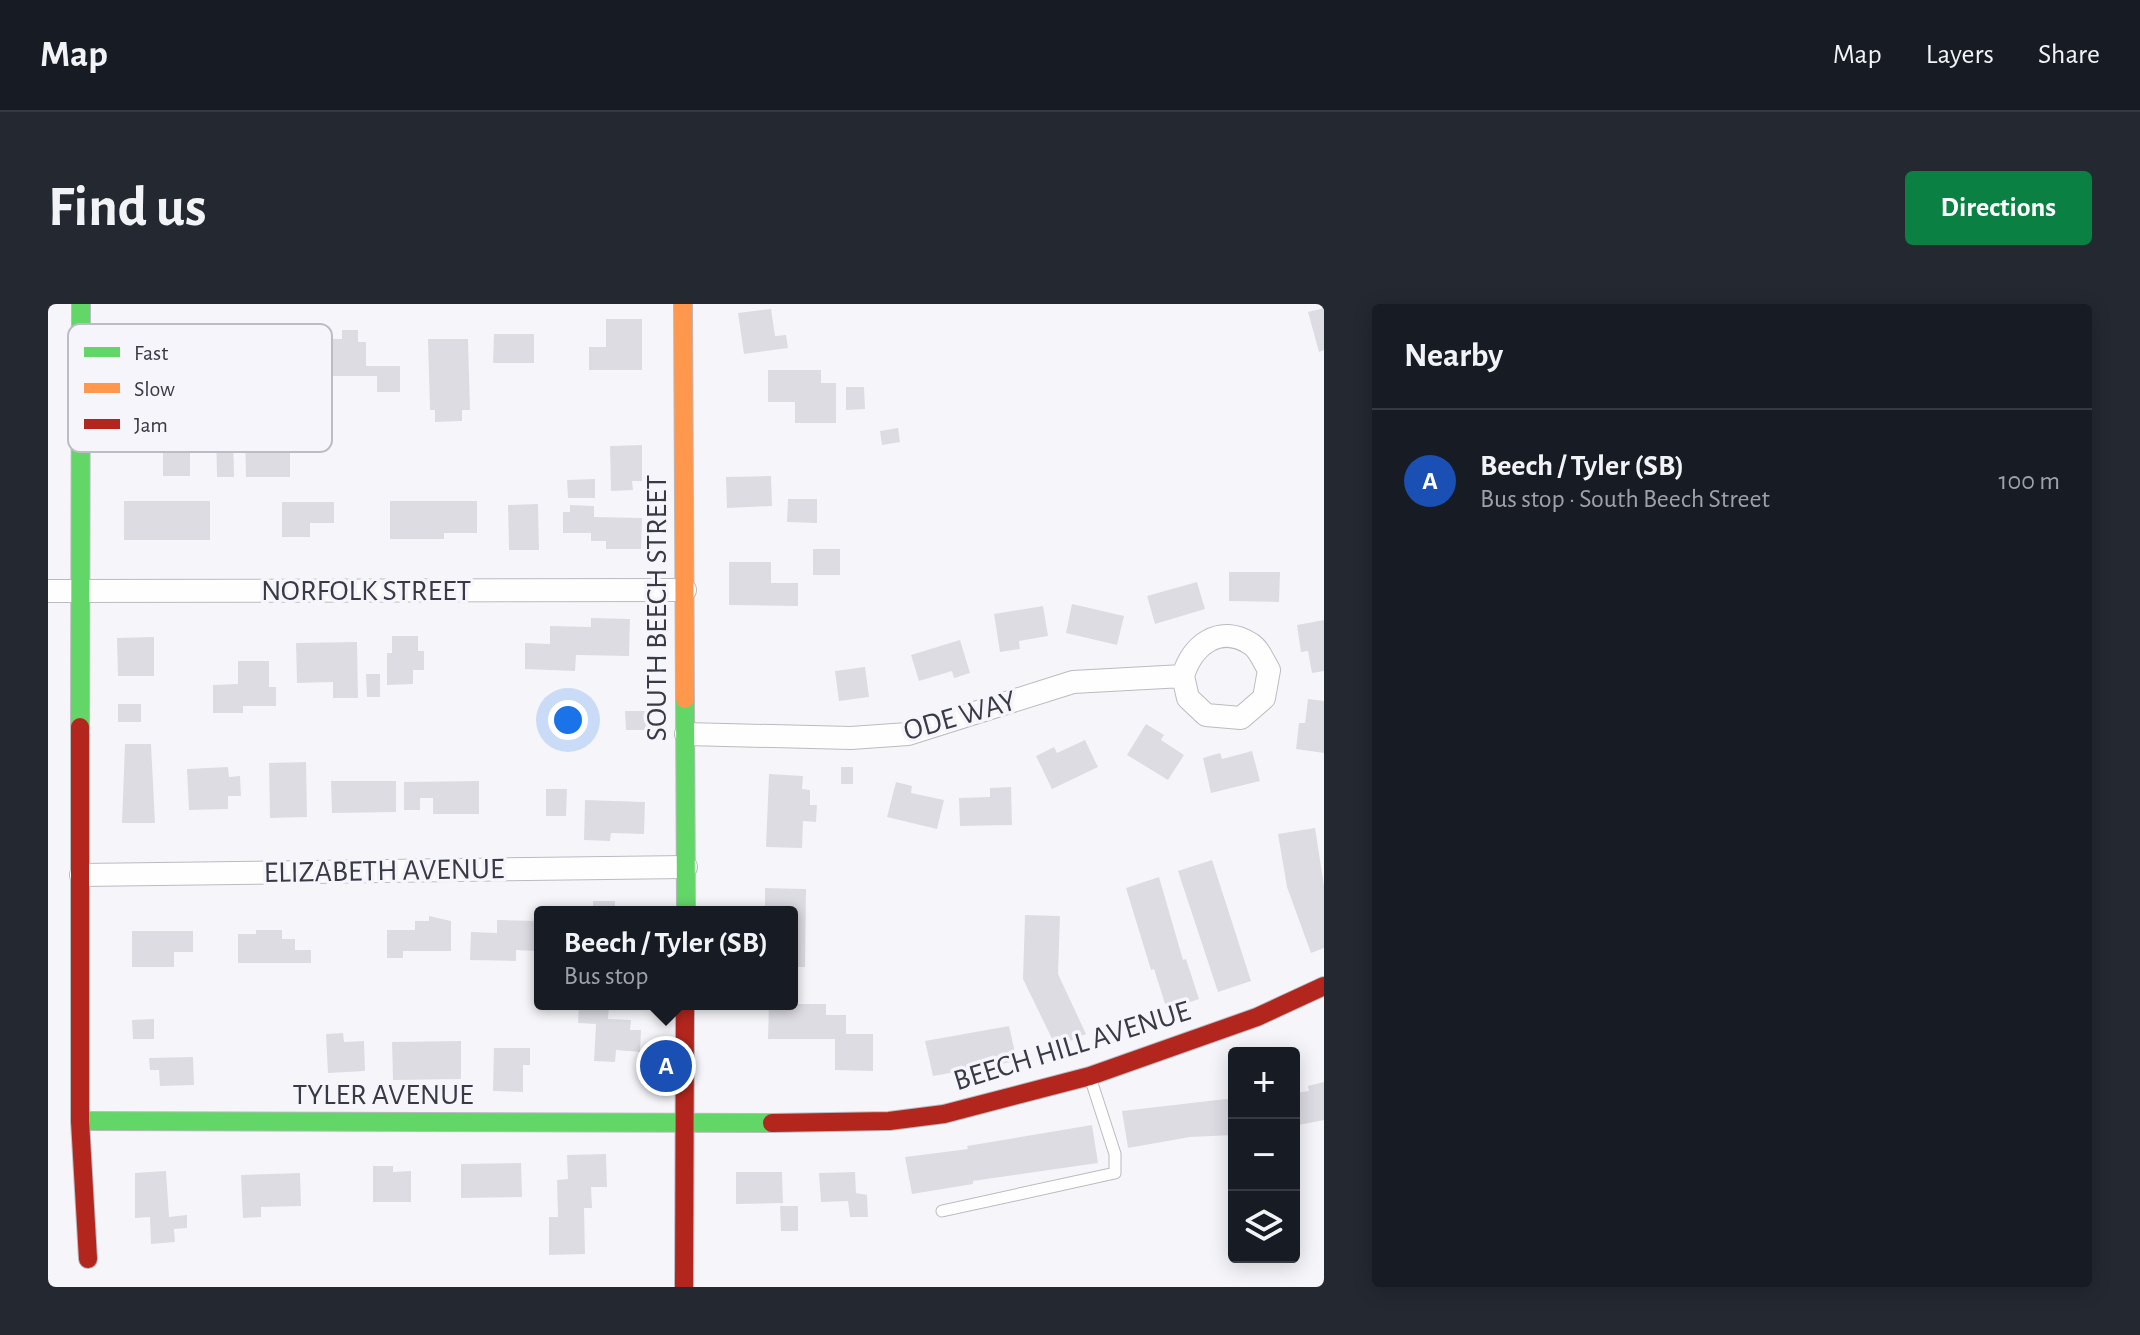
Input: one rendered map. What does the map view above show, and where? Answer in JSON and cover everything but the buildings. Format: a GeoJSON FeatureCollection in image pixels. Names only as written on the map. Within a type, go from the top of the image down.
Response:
{"type":"FeatureCollection","features":[{"type":"Feature","properties":{"kind":"street"},"geometry":{"type":"LineString","coordinates":[[81,304],[81,324]]}},
{"type":"Feature","properties":{"kind":"street","name":"SOUTH BEECH STREET"},"geometry":{"type":"LineString","coordinates":[[683,304],[686,906]]}},
{"type":"Feature","properties":{"kind":"street"},"geometry":{"type":"LineString","coordinates":[[80,452],[80,1121],[88,1259]]}},
{"type":"Feature","properties":{"kind":"street","name":"NORFOLK STREET"},"geometry":{"type":"LineString","coordinates":[[48,591],[685,590]]}},
{"type":"Feature","properties":{"kind":"street","name":"ODE WAY"},"geometry":{"type":"LineString","coordinates":[[686,734],[851,738],[908,734],[1073,682],[1183,676]]}},
{"type":"Feature","properties":{"kind":"street","name":"ELIZABETH AVENUE"},"geometry":{"type":"LineString","coordinates":[[81,875],[686,867]]}},
{"type":"Feature","properties":{"kind":"street","name":"BEECH HILL AVENUE"},"geometry":{"type":"LineString","coordinates":[[684,1125],[833,1125],[903,1119],[989,1104],[1090,1076],[1257,1017],[1324,986]]}},
{"type":"Feature","properties":{"kind":"street"},"geometry":{"type":"LineString","coordinates":[[684,1287],[685,1010]]}},
{"type":"Feature","properties":{"kind":"street","name":"TYLER AVENUE"},"geometry":{"type":"LineString","coordinates":[[80,1121],[684,1125]]}},
{"type":"Feature","properties":{"kind":"lane"},"geometry":{"type":"LineString","coordinates":[[942,1211],[1115,1173],[1115,1154],[1090,1076]]}},
{"type":"Feature","properties":{"kind":"traffic: fast"},"geometry":{"type":"LineString","coordinates":[[81,304],[81,324]]}},
{"type":"Feature","properties":{"kind":"traffic: fast"},"geometry":{"type":"LineString","coordinates":[[80,727],[81,452]]}},
{"type":"Feature","properties":{"kind":"traffic: fast"},"geometry":{"type":"LineString","coordinates":[[685,699],[686,906]]}},
{"type":"Feature","properties":{"kind":"traffic: fast"},"geometry":{"type":"LineString","coordinates":[[80,1121],[772,1123]]}},
{"type":"Feature","properties":{"kind":"traffic: slow"},"geometry":{"type":"LineString","coordinates":[[683,304],[685,699]]}},
{"type":"Feature","properties":{"kind":"traffic: jam"},"geometry":{"type":"LineString","coordinates":[[80,727],[80,1121],[88,1259]]}},
{"type":"Feature","properties":{"kind":"traffic: jam"},"geometry":{"type":"LineString","coordinates":[[772,1123],[889,1121],[944,1114],[1090,1076],[1257,1017],[1324,986]]}},
{"type":"Feature","properties":{"kind":"traffic: jam"},"geometry":{"type":"LineString","coordinates":[[684,1287],[685,1010]]}},
{"type":"Feature","properties":{"kind":"place","name":"Beech / Tyler (SB)"},"geometry":{"type":"Point","coordinates":[666,1066]}}]}
